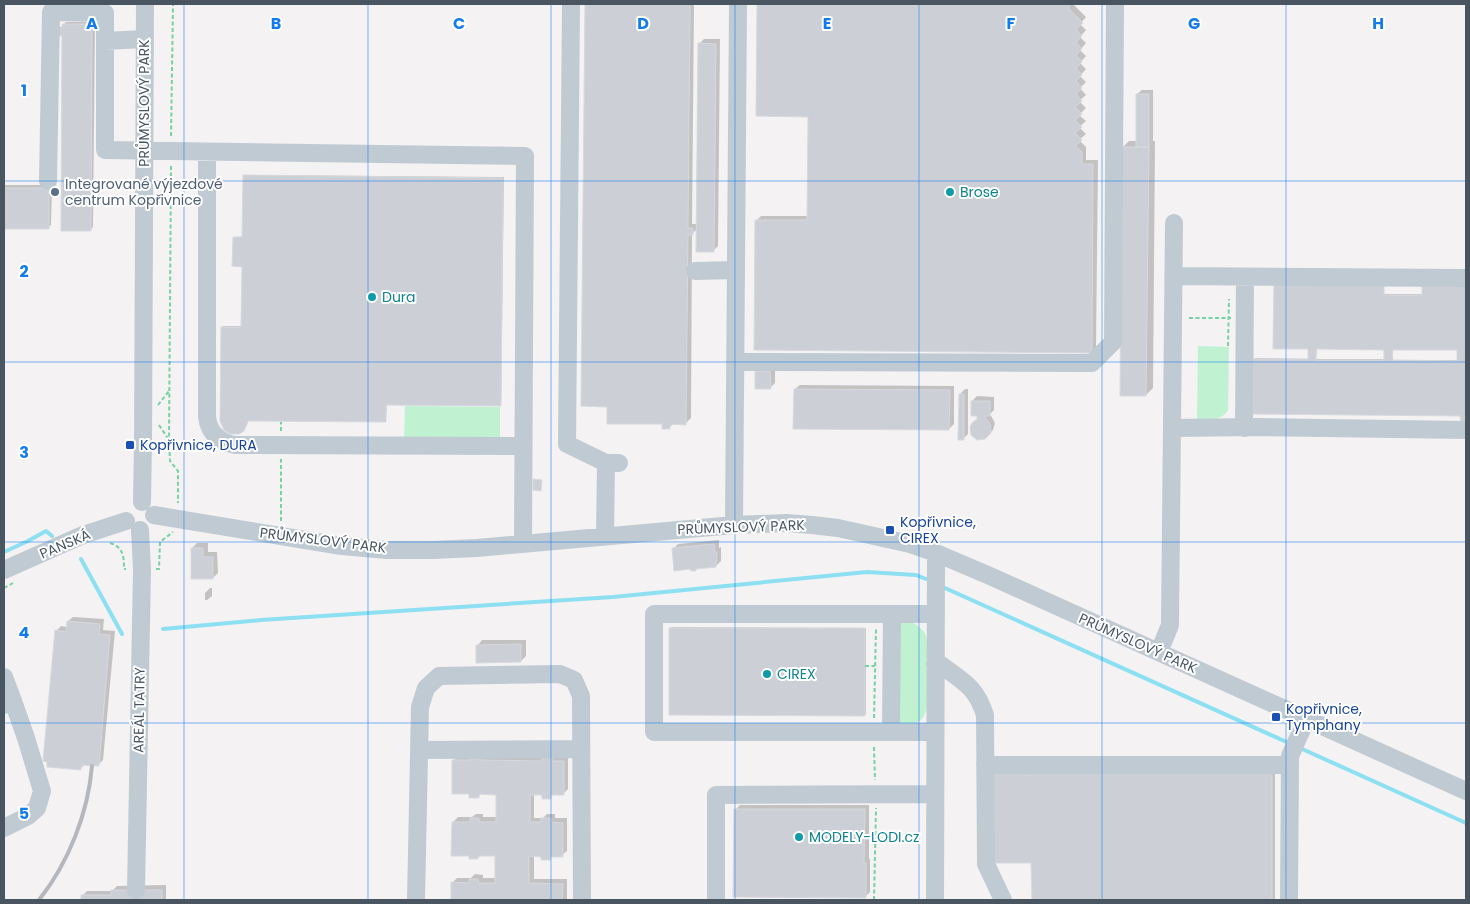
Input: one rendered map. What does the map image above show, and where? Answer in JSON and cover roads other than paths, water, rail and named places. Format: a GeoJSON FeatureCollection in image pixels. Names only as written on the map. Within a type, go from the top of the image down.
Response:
{"type":"FeatureCollection","features":[{"type":"Feature","properties":{"kind":"street","name":"PRŮMYSLOVÝ PARK"},"geometry":{"type":"LineString","coordinates":[[142,502],[145,4]]}},
{"type":"Feature","properties":{"kind":"street"},"geometry":{"type":"LineString","coordinates":[[571,4],[567,444],[612,463],[605,536]]}},
{"type":"Feature","properties":{"kind":"street"},"geometry":{"type":"LineString","coordinates":[[734,525],[743,485],[736,362],[738,4]]}},
{"type":"Feature","properties":{"kind":"street"},"geometry":{"type":"LineString","coordinates":[[736,362],[1092,363],[1113,342],[1115,4]]}},
{"type":"Feature","properties":{"kind":"street"},"geometry":{"type":"LineString","coordinates":[[48,181],[51,12],[105,12],[105,150],[525,156],[523,544]]}},
{"type":"Feature","properties":{"kind":"street"},"geometry":{"type":"LineString","coordinates":[[105,41],[144,40]]}},
{"type":"Feature","properties":{"kind":"street"},"geometry":{"type":"LineString","coordinates":[[208,152],[207,417],[208,426],[214,436],[227,444],[523,446]]}},
{"type":"Feature","properties":{"kind":"street"},"geometry":{"type":"LineString","coordinates":[[1159,652],[1170,625],[1174,223]]}},
{"type":"Feature","properties":{"kind":"street"},"geometry":{"type":"LineString","coordinates":[[695,271],[736,270]]}},
{"type":"Feature","properties":{"kind":"street"},"geometry":{"type":"LineString","coordinates":[[1174,276],[1466,278]]}},
{"type":"Feature","properties":{"kind":"street"},"geometry":{"type":"LineString","coordinates":[[1244,428],[1237,318],[1245,277]]}},
{"type":"Feature","properties":{"kind":"street"},"geometry":{"type":"LineString","coordinates":[[1172,428],[1466,430]]}},
{"type":"Feature","properties":{"kind":"street"},"geometry":{"type":"LineString","coordinates":[[137,502],[150,506],[154,515],[152,524],[145,529],[133,525],[126,516],[129,507],[137,502]]}},
{"type":"Feature","properties":{"kind":"street","name":"PRŮMYSLOVÝ PARK"},"geometry":{"type":"LineString","coordinates":[[154,515],[342,546],[387,550],[432,550],[523,544],[734,525],[787,523],[821,526],[894,540],[936,553],[1307,718],[1356,735],[1466,791]]}},
{"type":"Feature","properties":{"kind":"street","name":"PANSKÁ"},"geometry":{"type":"LineString","coordinates":[[4,570],[83,535],[133,525]]}},
{"type":"Feature","properties":{"kind":"street","name":"AREÁL TATRY"},"geometry":{"type":"LineString","coordinates":[[133,525],[142,569],[136,890]]}},
{"type":"Feature","properties":{"kind":"street"},"geometry":{"type":"LineString","coordinates":[[935,900],[936,553]]}},
{"type":"Feature","properties":{"kind":"street"},"geometry":{"type":"LineString","coordinates":[[935,732],[654,732],[654,614],[936,614]]}},
{"type":"Feature","properties":{"kind":"street"},"geometry":{"type":"LineString","coordinates":[[891,732],[892,615]]}},
{"type":"Feature","properties":{"kind":"street"},"geometry":{"type":"LineString","coordinates":[[936,664],[941,664],[973,689],[981,701],[985,715],[986,864],[1003,900]]}},
{"type":"Feature","properties":{"kind":"street"},"geometry":{"type":"LineString","coordinates":[[416,900],[420,707],[426,688],[438,676],[560,674],[574,680],[581,696],[582,900]]}},
{"type":"Feature","properties":{"kind":"street"},"geometry":{"type":"LineString","coordinates":[[4,677],[8,703],[26,738],[42,791],[37,808],[28,816],[4,828]]}},
{"type":"Feature","properties":{"kind":"street"},"geometry":{"type":"LineString","coordinates":[[1289,900],[1293,752],[1307,718]]}},
{"type":"Feature","properties":{"kind":"street"},"geometry":{"type":"LineString","coordinates":[[419,750],[581,749]]}},
{"type":"Feature","properties":{"kind":"street"},"geometry":{"type":"LineString","coordinates":[[985,765],[1293,752]]}},
{"type":"Feature","properties":{"kind":"street"},"geometry":{"type":"LineString","coordinates":[[716,900],[716,795],[935,794]]}},
{"type":"Feature","properties":{"kind":"waterway"},"geometry":{"type":"LineString","coordinates":[[4,552],[46,531],[52,536]]}},
{"type":"Feature","properties":{"kind":"waterway"},"geometry":{"type":"LineString","coordinates":[[81,559],[122,634]]}},
{"type":"Feature","properties":{"kind":"waterway"},"geometry":{"type":"LineString","coordinates":[[163,629],[261,620],[613,597],[867,572],[916,575],[926,579]]}},
{"type":"Feature","properties":{"kind":"waterway"},"geometry":{"type":"LineString","coordinates":[[945,588],[1291,744]]}},
{"type":"Feature","properties":{"kind":"waterway"},"geometry":{"type":"LineString","coordinates":[[1300,748],[1466,823]]}},
{"type":"Feature","properties":{"kind":"railway"},"geometry":{"type":"LineString","coordinates":[[39,900],[59,870],[75,836],[86,801],[92,766]]}},
{"type":"Feature","properties":{"kind":"place","name":"Integrované výjezdové centrum Kopřivnice"},"geometry":{"type":"Point","coordinates":[55,192]}},
{"type":"Feature","properties":{"kind":"place","name":"Brose"},"geometry":{"type":"Point","coordinates":[950,192]}},
{"type":"Feature","properties":{"kind":"place","name":"Dura"},"geometry":{"type":"Point","coordinates":[372,297]}},
{"type":"Feature","properties":{"kind":"place","name":"Kopřivnice, DURA"},"geometry":{"type":"Point","coordinates":[130,445]}},
{"type":"Feature","properties":{"kind":"place","name":"Kopřivnice, CIREX"},"geometry":{"type":"Point","coordinates":[890,530]}},
{"type":"Feature","properties":{"kind":"place","name":"CIREX"},"geometry":{"type":"Point","coordinates":[767,674]}},
{"type":"Feature","properties":{"kind":"place","name":"Kopřivnice, Tymphany"},"geometry":{"type":"Point","coordinates":[1276,717]}},
{"type":"Feature","properties":{"kind":"place","name":"MODELY-LODI.cz"},"geometry":{"type":"Point","coordinates":[799,837]}}]}
